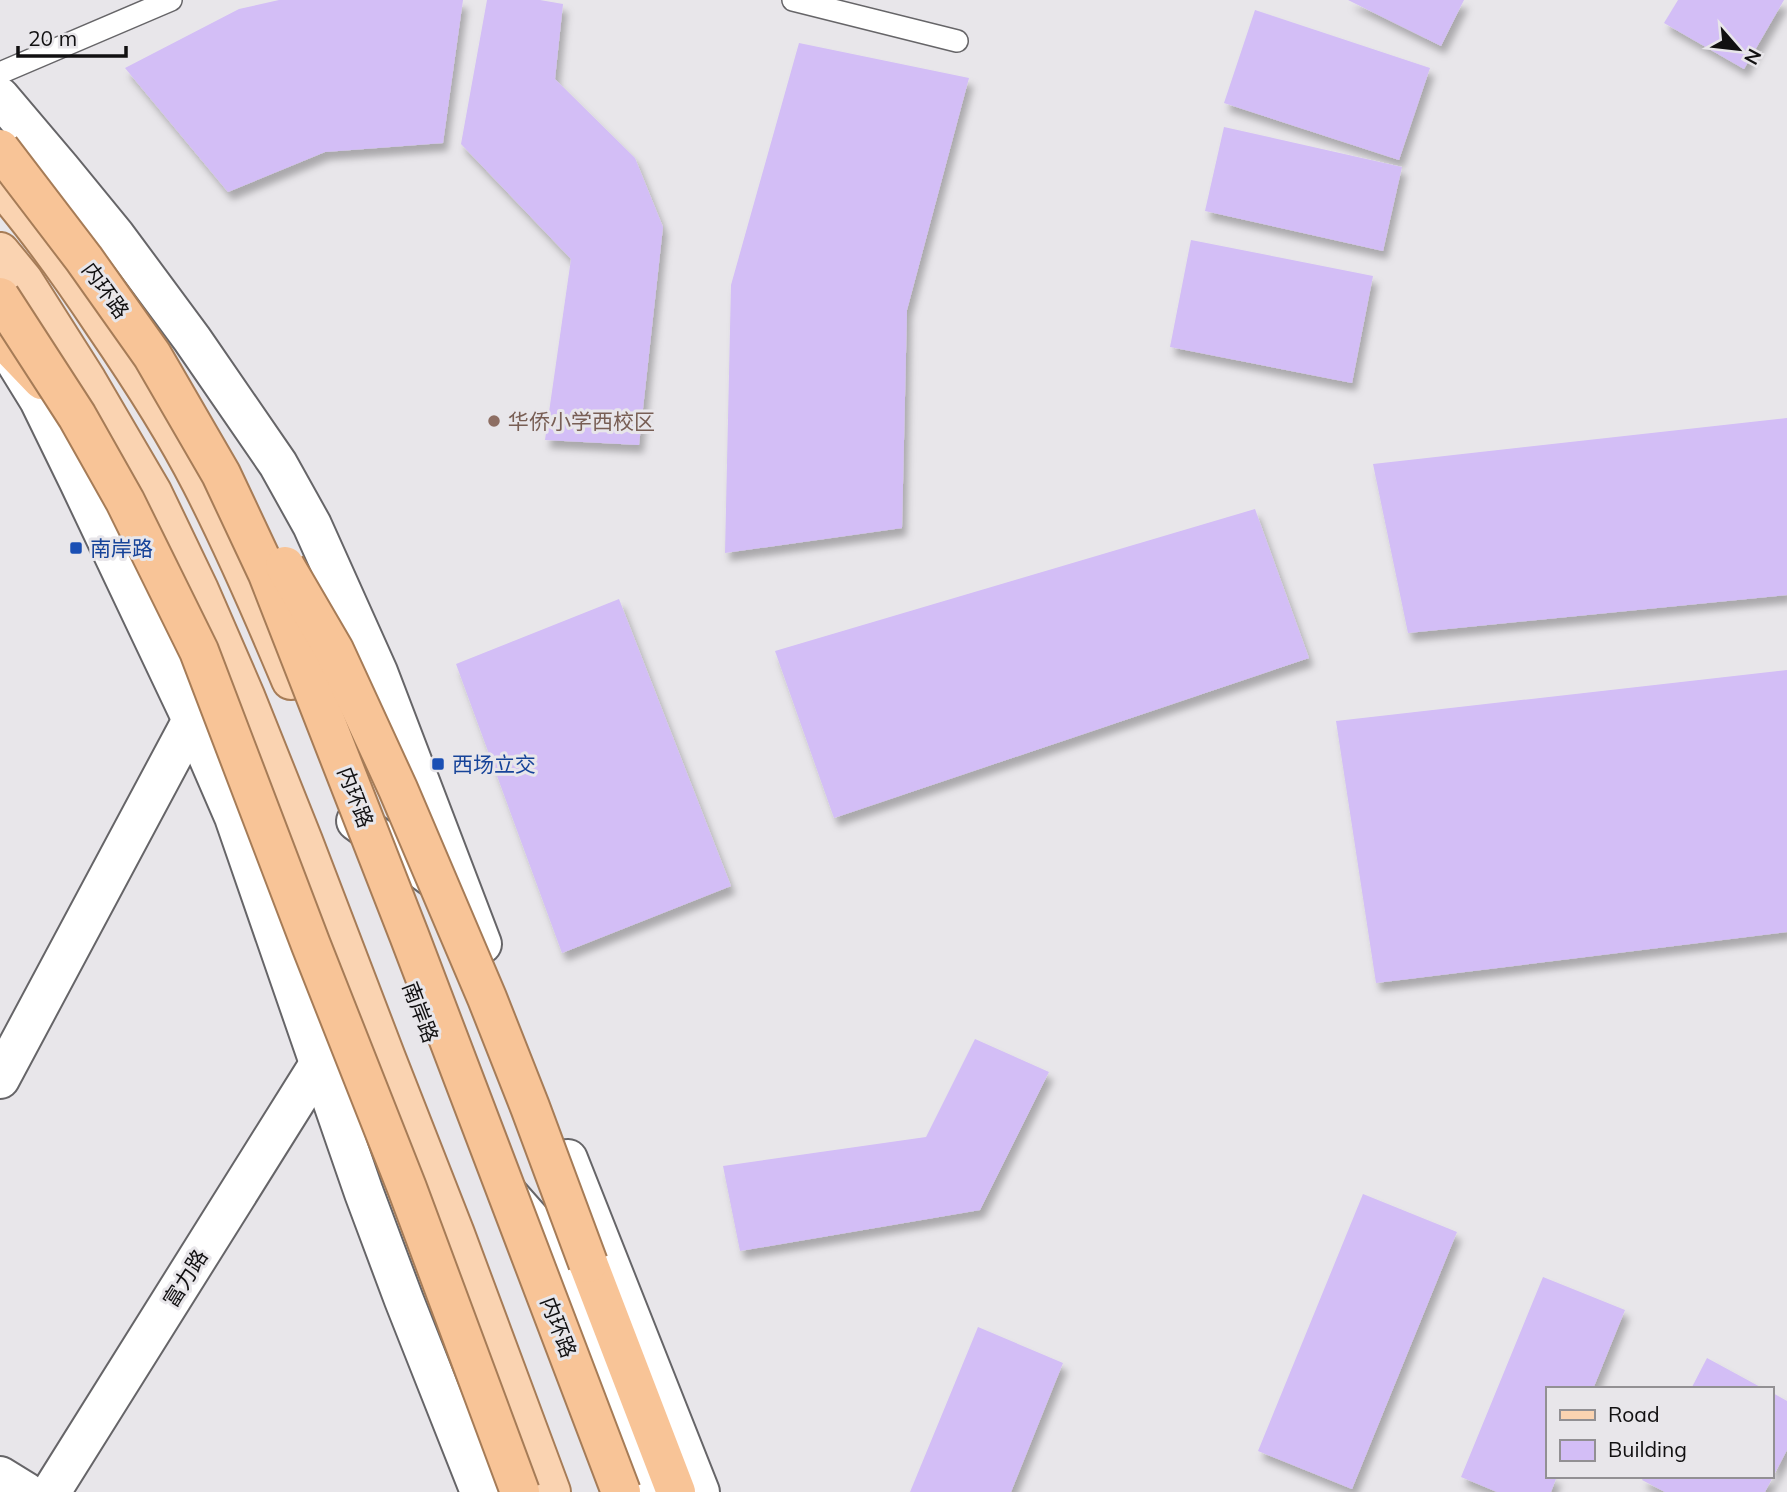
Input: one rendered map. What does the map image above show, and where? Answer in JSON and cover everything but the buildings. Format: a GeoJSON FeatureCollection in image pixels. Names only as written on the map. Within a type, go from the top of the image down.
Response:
{"type":"FeatureCollection","features":[{"type":"Feature","properties":{"kind":"highway","name":"内环路"},"geometry":{"type":"LineString","coordinates":[[0,149],[84,259],[152,355],[211,478],[268,573],[621,1492]]}},
{"type":"Feature","properties":{"kind":"highway"},"geometry":{"type":"LineString","coordinates":[[0,297],[77,416],[125,501],[199,651],[407,1188],[520,1492]]}},
{"type":"Feature","properties":{"kind":"highway"},"geometry":{"type":"LineString","coordinates":[[0,336],[77,416]]}},
{"type":"Feature","properties":{"kind":"highway"},"geometry":{"type":"LineString","coordinates":[[211,478],[282,561],[334,650],[398,789],[526,1094],[676,1492]]}},
{"type":"Feature","properties":{"kind":"main road"},"geometry":{"type":"LineString","coordinates":[[0,97],[115,235],[192,339],[278,464],[312,525],[378,672],[497,983],[700,1492]]}},
{"type":"Feature","properties":{"kind":"main road","name":"南岸路"},"geometry":{"type":"LineString","coordinates":[[0,184],[70,273],[167,421],[211,478],[230,542],[346,814],[604,1492]]}},
{"type":"Feature","properties":{"kind":"main road"},"geometry":{"type":"LineString","coordinates":[[0,252],[23,280],[87,381],[152,492],[199,590],[303,841],[455,1234],[551,1492]]}},
{"type":"Feature","properties":{"kind":"main road"},"geometry":{"type":"LineString","coordinates":[[0,336],[39,400],[192,720],[234,817],[364,1193],[481,1492]]}},
{"type":"Feature","properties":{"kind":"main road"},"geometry":{"type":"LineString","coordinates":[[192,339],[211,478]]}},
{"type":"Feature","properties":{"kind":"main road"},"geometry":{"type":"LineString","coordinates":[[0,1079],[192,720],[245,696]]}},
{"type":"Feature","properties":{"kind":"main road"},"geometry":{"type":"LineString","coordinates":[[346,814],[467,903]]}},
{"type":"Feature","properties":{"kind":"main road","name":"富力路"},"geometry":{"type":"LineString","coordinates":[[51,1492],[320,1064]]}},
{"type":"Feature","properties":{"kind":"main road"},"geometry":{"type":"LineString","coordinates":[[547,1238],[554,1122]]}},
{"type":"Feature","properties":{"kind":"main road"},"geometry":{"type":"LineString","coordinates":[[480,1164],[547,1238],[643,1492]]}},
{"type":"Feature","properties":{"kind":"main road"},"geometry":{"type":"LineString","coordinates":[[0,1476],[26,1492]]}},
{"type":"Feature","properties":{"kind":"lane"},"geometry":{"type":"LineString","coordinates":[[0,73],[171,0]]}},
{"type":"Feature","properties":{"kind":"lane"},"geometry":{"type":"LineString","coordinates":[[793,0],[957,41]]}},
{"type":"Feature","properties":{"kind":"place","name":"华侨小学西校区"},"geometry":{"type":"Point","coordinates":[494,421]}},
{"type":"Feature","properties":{"kind":"place","name":"南岸路"},"geometry":{"type":"Point","coordinates":[76,548]}},
{"type":"Feature","properties":{"kind":"place","name":"西场立交"},"geometry":{"type":"Point","coordinates":[438,764]}}]}
